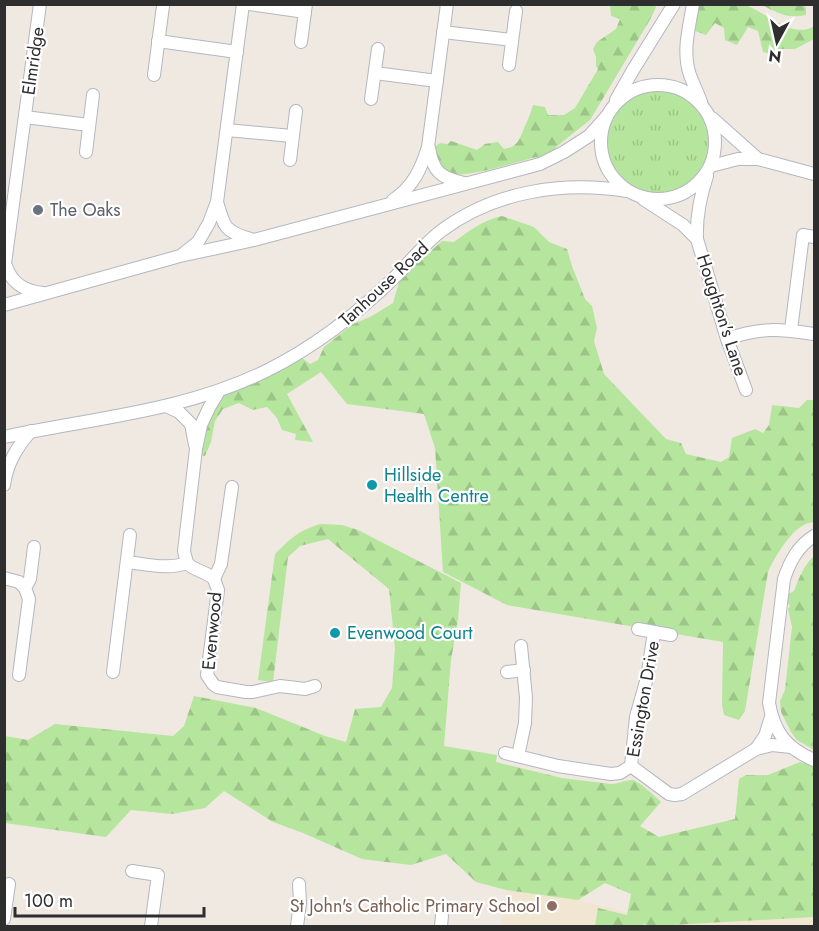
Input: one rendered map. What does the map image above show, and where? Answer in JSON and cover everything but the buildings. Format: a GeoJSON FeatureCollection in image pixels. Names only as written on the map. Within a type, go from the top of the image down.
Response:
{"type":"FeatureCollection","features":[{"type":"Feature","properties":{"kind":"street","name":"Elmridge"},"geometry":{"type":"LineString","coordinates":[[40,4],[5,268],[17,285],[30,291],[46,294]]}},
{"type":"Feature","properties":{"kind":"street"},"geometry":{"type":"LineString","coordinates":[[180,256],[198,242],[217,202],[243,4]]}},
{"type":"Feature","properties":{"kind":"street"},"geometry":{"type":"LineString","coordinates":[[249,4],[306,8],[301,42]]}},
{"type":"Feature","properties":{"kind":"street"},"geometry":{"type":"LineString","coordinates":[[389,203],[415,179],[428,147],[447,4]]}},
{"type":"Feature","properties":{"kind":"street"},"geometry":{"type":"LineString","coordinates":[[674,4],[610,111],[601,139],[603,157],[610,174],[632,193],[650,199],[663,200],[677,197],[699,183],[710,169],[716,146],[716,135],[689,75],[686,58],[686,41],[693,4]]}},
{"type":"Feature","properties":{"kind":"street"},"geometry":{"type":"LineString","coordinates":[[154,75],[163,6]]}},
{"type":"Feature","properties":{"kind":"street"},"geometry":{"type":"LineString","coordinates":[[509,65],[516,11]]}},
{"type":"Feature","properties":{"kind":"street"},"geometry":{"type":"LineString","coordinates":[[443,32],[512,40]]}},
{"type":"Feature","properties":{"kind":"street"},"geometry":{"type":"LineString","coordinates":[[158,40],[237,52]]}},
{"type":"Feature","properties":{"kind":"street"},"geometry":{"type":"LineString","coordinates":[[371,99],[378,49]]}},
{"type":"Feature","properties":{"kind":"street"},"geometry":{"type":"LineString","coordinates":[[375,73],[437,81]]}},
{"type":"Feature","properties":{"kind":"street"},"geometry":{"type":"LineString","coordinates":[[4,305],[180,256],[254,240],[540,164],[589,136],[624,96],[636,89],[651,85],[680,88],[692,96],[758,159]]}},
{"type":"Feature","properties":{"kind":"street"},"geometry":{"type":"LineString","coordinates":[[86,152],[93,95]]}},
{"type":"Feature","properties":{"kind":"street"},"geometry":{"type":"LineString","coordinates":[[290,160],[296,111]]}},
{"type":"Feature","properties":{"kind":"street","name":"Elmridge"},"geometry":{"type":"LineString","coordinates":[[25,117],[89,125]]}},
{"type":"Feature","properties":{"kind":"street"},"geometry":{"type":"LineString","coordinates":[[227,130],[292,136]]}},
{"type":"Feature","properties":{"kind":"street"},"geometry":{"type":"LineString","coordinates":[[428,147],[435,168],[442,176],[464,183]]}},
{"type":"Feature","properties":{"kind":"street"},"geometry":{"type":"LineString","coordinates":[[710,169],[738,159],[758,159],[814,174]]}},
{"type":"Feature","properties":{"kind":"street"},"geometry":{"type":"LineString","coordinates":[[4,164],[18,166]]}},
{"type":"Feature","properties":{"kind":"street","name":"Houghton's Lane"},"geometry":{"type":"LineString","coordinates":[[710,169],[698,208],[697,239],[727,339],[746,390]]}},
{"type":"Feature","properties":{"kind":"street","name":"Tanhouse Road"},"geometry":{"type":"LineString","coordinates":[[4,437],[166,406],[219,391],[269,370],[334,330],[368,303],[440,232],[482,207],[536,190],[609,188],[632,193]]}},
{"type":"Feature","properties":{"kind":"street","name":"Houghton's Lane"},"geometry":{"type":"LineString","coordinates":[[632,193],[683,225],[697,239]]}},
{"type":"Feature","properties":{"kind":"street"},"geometry":{"type":"LineString","coordinates":[[217,202],[226,227],[232,232],[254,240]]}},
{"type":"Feature","properties":{"kind":"street"},"geometry":{"type":"LineString","coordinates":[[791,330],[803,235],[814,237]]}},
{"type":"Feature","properties":{"kind":"street"},"geometry":{"type":"LineString","coordinates":[[727,339],[757,330],[771,329],[814,334]]}},
{"type":"Feature","properties":{"kind":"street"},"geometry":{"type":"LineString","coordinates":[[127,562],[167,567],[187,563],[184,551],[196,449],[201,425],[219,391]]}},
{"type":"Feature","properties":{"kind":"street"},"geometry":{"type":"LineString","coordinates":[[166,406],[179,412],[191,424],[196,449]]}},
{"type":"Feature","properties":{"kind":"street"},"geometry":{"type":"LineString","coordinates":[[4,485],[5,470],[31,431]]}},
{"type":"Feature","properties":{"kind":"street","name":"Evenwood"},"geometry":{"type":"LineString","coordinates":[[214,579],[221,564],[232,487]]}},
{"type":"Feature","properties":{"kind":"street"},"geometry":{"type":"LineString","coordinates":[[113,672],[130,535]]}},
{"type":"Feature","properties":{"kind":"street"},"geometry":{"type":"LineString","coordinates":[[814,536],[799,548],[790,562],[784,579],[769,703],[771,717],[783,739],[790,747],[814,759]]}},
{"type":"Feature","properties":{"kind":"street"},"geometry":{"type":"LineString","coordinates":[[25,588],[30,579],[34,547]]}},
{"type":"Feature","properties":{"kind":"street","name":"Evenwood"},"geometry":{"type":"LineString","coordinates":[[187,563],[192,568],[211,576],[218,590],[207,671],[213,684],[217,687],[246,692],[280,686],[305,689],[315,686]]}},
{"type":"Feature","properties":{"kind":"street"},"geometry":{"type":"LineString","coordinates":[[4,578],[19,582],[25,588],[29,598],[19,675]]}},
{"type":"Feature","properties":{"kind":"street","name":"Essington Drive"},"geometry":{"type":"LineString","coordinates":[[638,629],[671,635]]}},
{"type":"Feature","properties":{"kind":"street","name":"Essington Drive"},"geometry":{"type":"LineString","coordinates":[[632,766],[636,717],[647,678],[654,632]]}},
{"type":"Feature","properties":{"kind":"street"},"geometry":{"type":"LineString","coordinates":[[519,756],[526,710],[526,685],[521,646]]}},
{"type":"Feature","properties":{"kind":"street"},"geometry":{"type":"LineString","coordinates":[[507,672],[524,670]]}},
{"type":"Feature","properties":{"kind":"street"},"geometry":{"type":"LineString","coordinates":[[756,749],[765,736],[771,717]]}},
{"type":"Feature","properties":{"kind":"street","name":"Essington Drive"},"geometry":{"type":"LineString","coordinates":[[632,766],[665,791],[672,795],[679,795],[756,749],[772,745],[790,747]]}},
{"type":"Feature","properties":{"kind":"street","name":"Essington Drive"},"geometry":{"type":"LineString","coordinates":[[505,753],[567,768],[610,774],[620,773],[632,766]]}},
{"type":"Feature","properties":{"kind":"street"},"geometry":{"type":"LineString","coordinates":[[132,871],[158,875],[151,927]]}},
{"type":"Feature","properties":{"kind":"street"},"geometry":{"type":"LineString","coordinates":[[4,919],[9,884]]}},
{"type":"Feature","properties":{"kind":"street"},"geometry":{"type":"LineString","coordinates":[[297,927],[300,884]]}},
{"type":"Feature","properties":{"kind":"shaded area","name":"St John's Catholic Primary School"},"geometry":{"type":"Polygon","coordinates":[[[506,890],[578,900],[640,916],[814,911],[814,926],[501,926],[506,890]]]}},
{"type":"Feature","properties":{"kind":"green space"},"geometry":{"type":"Polygon","coordinates":[[[610,5],[655,5],[656,7],[590,120],[556,147],[554,154],[544,158],[537,157],[483,171],[461,174],[454,174],[442,167],[437,159],[436,151],[436,146],[440,143],[447,144],[451,141],[477,150],[485,144],[498,142],[504,149],[509,148],[519,140],[533,105],[545,107],[548,115],[564,115],[575,108],[598,69],[593,49],[597,42],[616,29],[620,19],[611,16],[610,5]]]}},
{"type":"Feature","properties":{"kind":"green space"},"geometry":{"type":"Polygon","coordinates":[[[698,5],[745,5],[797,30],[814,26],[814,39],[795,49],[777,49],[770,54],[763,52],[758,31],[748,27],[737,45],[725,40],[724,28],[715,23],[706,35],[695,31],[698,5]]]}},
{"type":"Feature","properties":{"kind":"green space"},"geometry":{"type":"Polygon","coordinates":[[[762,5],[805,5],[806,15],[788,16],[762,5]]]}},
{"type":"Feature","properties":{"kind":"green space"},"geometry":{"type":"Polygon","coordinates":[[[658,90],[678,94],[695,105],[706,122],[710,142],[706,162],[695,179],[678,190],[658,194],[638,190],[621,179],[610,162],[606,142],[610,122],[621,105],[638,94],[658,90]]]}},
{"type":"Feature","properties":{"kind":"green space"},"geometry":{"type":"Polygon","coordinates":[[[502,216],[534,227],[549,242],[567,249],[585,299],[592,306],[597,328],[594,341],[604,374],[666,439],[681,443],[686,454],[721,462],[729,457],[732,438],[755,429],[763,433],[769,425],[772,405],[799,408],[807,400],[814,400],[814,522],[807,523],[786,541],[768,572],[745,711],[739,720],[724,715],[722,705],[723,642],[507,605],[443,572],[435,448],[424,414],[347,404],[321,372],[287,394],[313,442],[295,440],[296,434],[282,430],[277,418],[267,407],[253,410],[239,403],[223,409],[215,421],[211,442],[205,456],[191,454],[220,393],[302,358],[310,364],[318,360],[324,347],[353,324],[393,303],[400,279],[442,241],[454,242],[482,223],[502,216]]]}},
{"type":"Feature","properties":{"kind":"green space"},"geometry":{"type":"Polygon","coordinates":[[[320,524],[342,525],[358,530],[461,583],[451,660],[444,746],[497,755],[496,762],[562,778],[611,784],[635,781],[661,802],[640,826],[659,837],[735,819],[739,779],[746,775],[768,775],[800,762],[814,766],[814,917],[654,926],[643,924],[643,926],[595,926],[598,908],[627,915],[631,894],[605,883],[578,900],[506,890],[476,882],[446,854],[411,865],[362,859],[273,822],[224,791],[205,808],[172,814],[131,810],[106,837],[5,823],[5,736],[28,740],[55,724],[173,736],[184,726],[194,696],[256,708],[325,736],[346,742],[355,709],[381,707],[392,688],[395,648],[389,589],[328,539],[300,546],[288,557],[273,682],[258,680],[275,554],[295,536],[320,524]]]}},
{"type":"Feature","properties":{"kind":"green space"},"geometry":{"type":"Polygon","coordinates":[[[814,556],[814,750],[797,740],[791,732],[781,712],[780,701],[785,690],[792,627],[788,609],[790,606],[786,600],[788,594],[794,591],[805,568],[814,556]]]}},
{"type":"Feature","properties":{"kind":"place","name":"The Oaks"},"geometry":{"type":"Point","coordinates":[38,210]}},
{"type":"Feature","properties":{"kind":"place","name":"Hillside Health Centre"},"geometry":{"type":"Point","coordinates":[372,485]}},
{"type":"Feature","properties":{"kind":"place","name":"Evenwood Court"},"geometry":{"type":"Point","coordinates":[335,633]}},
{"type":"Feature","properties":{"kind":"place","name":"St John's Catholic Primary School"},"geometry":{"type":"Point","coordinates":[552,906]}}]}
